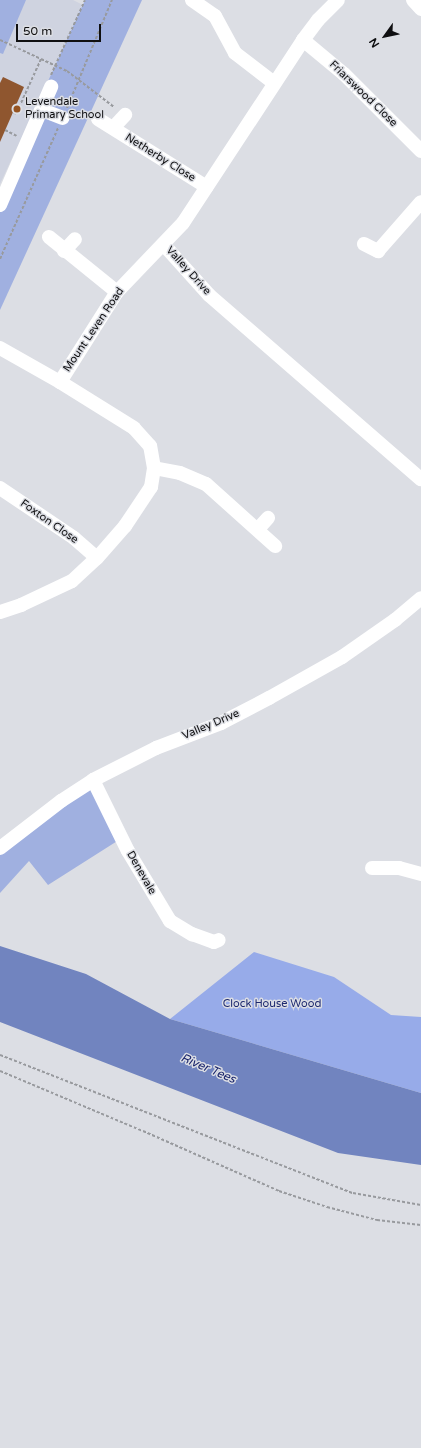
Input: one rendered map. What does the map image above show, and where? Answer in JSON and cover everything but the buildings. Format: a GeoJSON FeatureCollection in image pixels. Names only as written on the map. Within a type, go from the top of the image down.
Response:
{"type":"FeatureCollection","features":[{"type":"Feature","properties":{"kind":"street"},"geometry":{"type":"LineString","coordinates":[[192,0],[215,16],[235,53],[274,83]]}},
{"type":"Feature","properties":{"kind":"street","name":"Valley Drive"},"geometry":{"type":"LineString","coordinates":[[338,0],[318,20],[303,40],[207,188],[182,224],[164,244],[209,295],[421,478]]}},
{"type":"Feature","properties":{"kind":"street"},"geometry":{"type":"LineString","coordinates":[[413,0],[421,9]]}},
{"type":"Feature","properties":{"kind":"street","name":"Friarswood Close"},"geometry":{"type":"LineString","coordinates":[[303,40],[344,74],[421,151]]}},
{"type":"Feature","properties":{"kind":"street"},"geometry":{"type":"LineString","coordinates":[[0,205],[51,87]]}},
{"type":"Feature","properties":{"kind":"street"},"geometry":{"type":"LineString","coordinates":[[42,110],[63,118]]}},
{"type":"Feature","properties":{"kind":"street","name":"Netherby Close"},"geometry":{"type":"LineString","coordinates":[[113,128],[125,114]]}},
{"type":"Feature","properties":{"kind":"street","name":"Netherby Close"},"geometry":{"type":"LineString","coordinates":[[98,119],[207,188]]}},
{"type":"Feature","properties":{"kind":"street"},"geometry":{"type":"LineString","coordinates":[[364,244],[378,251],[421,202]]}},
{"type":"Feature","properties":{"kind":"street"},"geometry":{"type":"LineString","coordinates":[[49,237],[64,251],[118,292]]}},
{"type":"Feature","properties":{"kind":"street"},"geometry":{"type":"LineString","coordinates":[[64,251],[75,239]]}},
{"type":"Feature","properties":{"kind":"street","name":"Mount Leven Road"},"geometry":{"type":"LineString","coordinates":[[60,382],[118,292],[164,244]]}},
{"type":"Feature","properties":{"kind":"street","name":"Mount Leven Road"},"geometry":{"type":"LineString","coordinates":[[0,348],[60,382],[134,428],[150,446],[154,468],[152,487],[125,526],[97,558],[72,581],[21,605],[0,612]]}},
{"type":"Feature","properties":{"kind":"street"},"geometry":{"type":"LineString","coordinates":[[154,468],[180,473],[206,484],[258,529],[275,546]]}},
{"type":"Feature","properties":{"kind":"street","name":"Foxton Close"},"geometry":{"type":"LineString","coordinates":[[0,488],[74,538],[97,558]]}},
{"type":"Feature","properties":{"kind":"street"},"geometry":{"type":"LineString","coordinates":[[258,529],[268,518]]}},
{"type":"Feature","properties":{"kind":"street","name":"Valley Drive"},"geometry":{"type":"LineString","coordinates":[[0,848],[61,801],[93,780],[156,748],[221,723],[269,698],[342,657],[395,620],[421,598]]}},
{"type":"Feature","properties":{"kind":"street","name":"Denevale"},"geometry":{"type":"LineString","coordinates":[[93,780],[128,851],[170,921],[192,934],[217,938]]}},
{"type":"Feature","properties":{"kind":"street"},"geometry":{"type":"LineString","coordinates":[[376,872],[399,868],[421,874]]}},
{"type":"Feature","properties":{"kind":"path"},"geometry":{"type":"LineString","coordinates":[[51,87],[48,81],[85,0]]}},
{"type":"Feature","properties":{"kind":"path"},"geometry":{"type":"LineString","coordinates":[[0,40],[67,71],[98,96],[125,114]]}},
{"type":"Feature","properties":{"kind":"path"},"geometry":{"type":"LineString","coordinates":[[13,112],[16,114],[41,59]]}},
{"type":"Feature","properties":{"kind":"path"},"geometry":{"type":"LineString","coordinates":[[0,1055],[354,1193],[421,1204]]}},
{"type":"Feature","properties":{"kind":"path"},"geometry":{"type":"LineString","coordinates":[[0,1071],[143,1131],[279,1191],[327,1207],[377,1220],[421,1225]]}},
{"type":"Feature","properties":{"kind":"shaded area","name":"Levendale Primary School"},"geometry":{"type":"Polygon","coordinates":[[[0,0],[73,0],[83,5],[0,184],[0,0]]]}},
{"type":"Feature","properties":{"kind":"shaded area"},"geometry":{"type":"Polygon","coordinates":[[[0,0],[26,0],[3,54],[0,53],[0,0]]]}},
{"type":"Feature","properties":{"kind":"shaded area"},"geometry":{"type":"Polygon","coordinates":[[[85,0],[142,0],[0,310],[0,204],[48,81],[85,0]]]}},
{"type":"Feature","properties":{"kind":"shaded area"},"geometry":{"type":"Polygon","coordinates":[[[93,780],[122,838],[48,885],[29,861],[0,893],[0,848],[93,780]]]}},
{"type":"Feature","properties":{"kind":"green space","name":"Clock House Wood"},"geometry":{"type":"Polygon","coordinates":[[[254,952],[334,977],[391,1015],[421,1017],[421,1093],[170,1019],[254,952]]]}},
{"type":"Feature","properties":{"kind":"water","name":"River Tees"},"geometry":{"type":"Polygon","coordinates":[[[0,946],[86,974],[170,1019],[421,1093],[421,1165],[338,1153],[0,1022],[0,946]]]}},
{"type":"Feature","properties":{"kind":"place","name":"Levendale Primary School"},"geometry":{"type":"Point","coordinates":[17,109]}}]}
